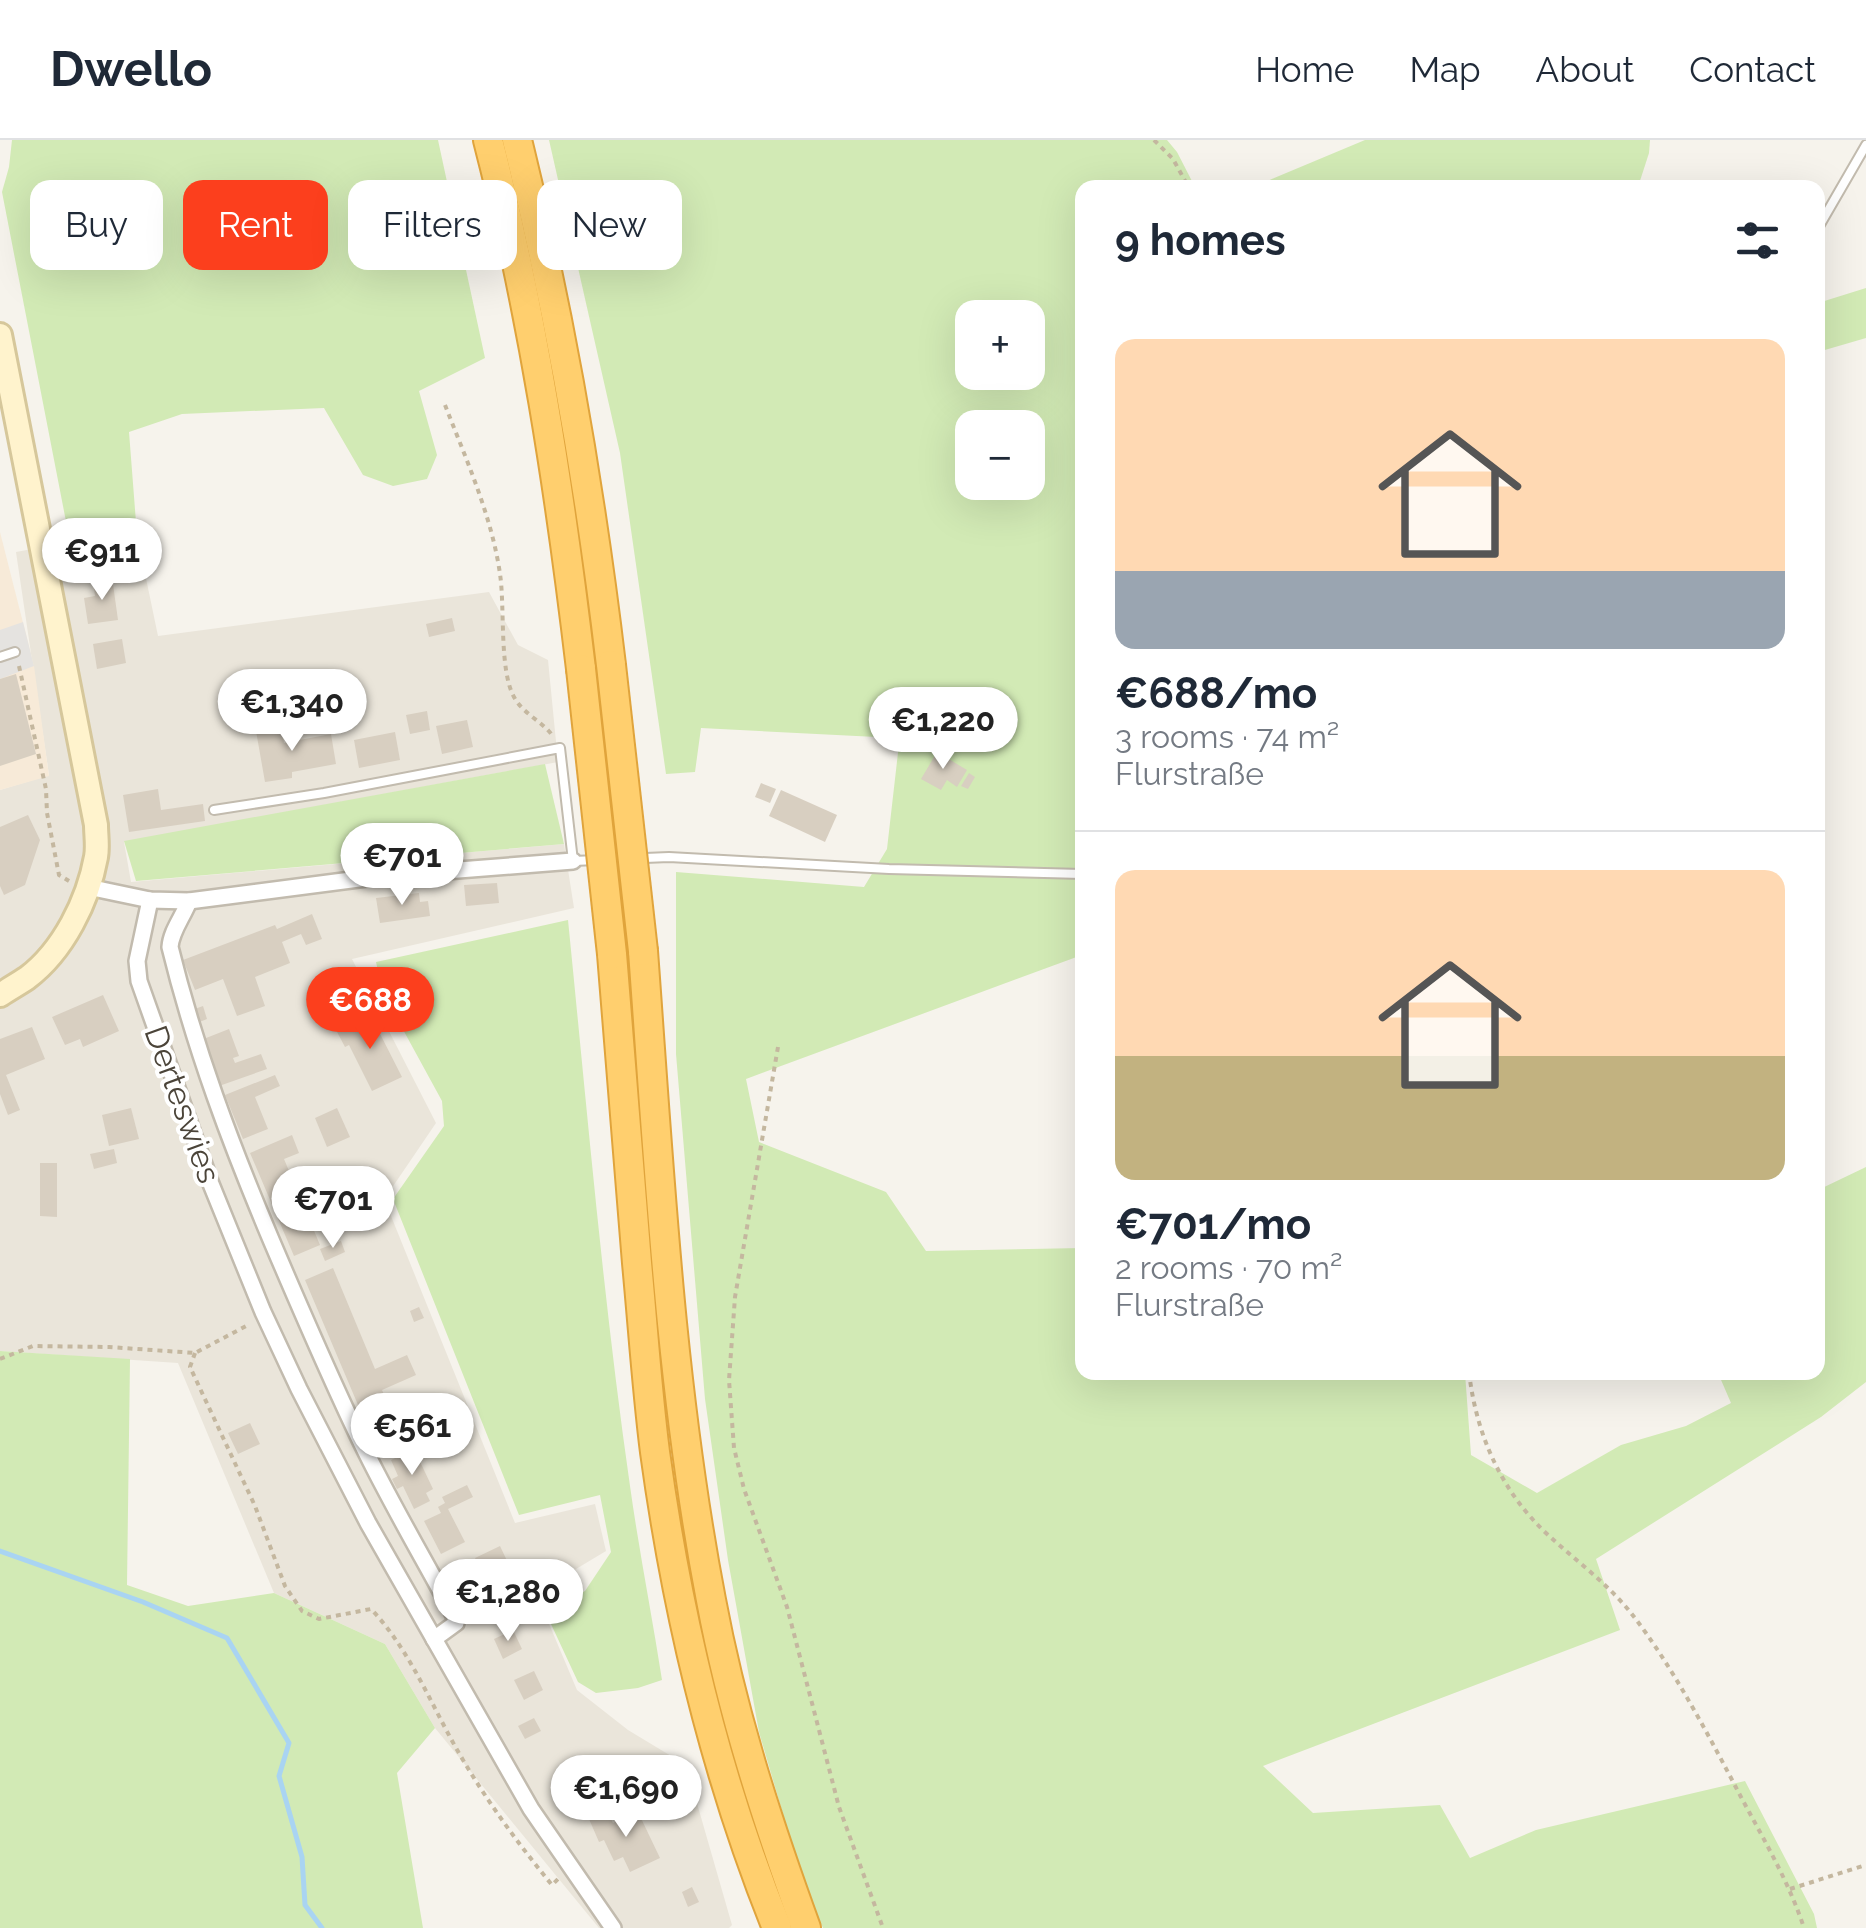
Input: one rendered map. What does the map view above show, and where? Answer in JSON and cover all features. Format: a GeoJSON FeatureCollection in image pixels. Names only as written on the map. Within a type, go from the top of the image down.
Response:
{"type":"FeatureCollection","features":[{"type":"Feature","properties":{"kind":"highway"},"geometry":{"type":"LineString","coordinates":[[488,140],[511,234],[551,441],[581,669],[612,954],[655,1452],[685,1619],[713,1733],[740,1826],[777,1928]]}},
{"type":"Feature","properties":{"kind":"highway"},"geometry":{"type":"LineString","coordinates":[[517,140],[548,271],[599,563],[642,952],[680,1400],[711,1602],[764,1811],[806,1928]]}},
{"type":"Feature","properties":{"kind":"main road"},"geometry":{"type":"LineString","coordinates":[[0,335],[96,825],[96,854],[76,917],[30,976],[0,995]]}},
{"type":"Feature","properties":{"kind":"street"},"geometry":{"type":"LineString","coordinates":[[88,887],[150,900],[189,901],[382,876],[573,861]]}},
{"type":"Feature","properties":{"kind":"street","name":"Derteswies"},"geometry":{"type":"LineString","coordinates":[[150,900],[137,961],[139,981],[211,1184],[263,1312],[368,1523],[531,1809],[613,1928]]}},
{"type":"Feature","properties":{"kind":"street"},"geometry":{"type":"LineString","coordinates":[[189,901],[170,937],[170,947],[211,1090],[323,1362],[364,1449],[456,1619],[456,1624],[434,1639]]}},
{"type":"Feature","properties":{"kind":"lane"},"geometry":{"type":"LineString","coordinates":[[1825,216],[1866,144]]}},
{"type":"Feature","properties":{"kind":"lane"},"geometry":{"type":"LineString","coordinates":[[0,657],[15,652]]}},
{"type":"Feature","properties":{"kind":"lane"},"geometry":{"type":"LineString","coordinates":[[214,810],[324,794],[560,748],[573,861],[670,858],[1075,874]]}},
{"type":"Feature","properties":{"kind":"path"},"geometry":{"type":"LineString","coordinates":[[1154,140],[1173,158],[1185,180]]}},
{"type":"Feature","properties":{"kind":"path"},"geometry":{"type":"LineString","coordinates":[[445,405],[482,506],[500,574],[506,667],[513,697],[548,729],[560,748]]}},
{"type":"Feature","properties":{"kind":"path"},"geometry":{"type":"LineString","coordinates":[[15,652],[46,789],[59,875],[88,887]]}},
{"type":"Feature","properties":{"kind":"path"},"geometry":{"type":"LineString","coordinates":[[778,1047],[735,1297],[730,1380],[734,1448],[744,1488],[787,1607],[839,1807],[884,1928]]}},
{"type":"Feature","properties":{"kind":"path"},"geometry":{"type":"LineString","coordinates":[[0,1359],[33,1346],[194,1354],[250,1324],[263,1312]]}},
{"type":"Feature","properties":{"kind":"path"},"geometry":{"type":"LineString","coordinates":[[194,1354],[190,1367],[255,1506],[285,1586],[302,1611],[318,1619],[371,1609],[403,1651],[462,1760],[529,1857],[552,1885],[571,1867]]}},
{"type":"Feature","properties":{"kind":"path"},"geometry":{"type":"LineString","coordinates":[[1469,1380],[1481,1436],[1503,1479],[1533,1520],[1630,1612],[1664,1662],[1790,1889],[1804,1928]]}},
{"type":"Feature","properties":{"kind":"path"},"geometry":{"type":"LineString","coordinates":[[1790,1889],[1866,1865]]}},
{"type":"Feature","properties":{"kind":"shaded area"},"geometry":{"type":"Polygon","coordinates":[[[0,532],[34,666],[49,776],[0,790],[0,532]]]}},
{"type":"Feature","properties":{"kind":"shaded area"},"geometry":{"type":"Polygon","coordinates":[[[137,535],[158,636],[489,592],[518,645],[548,660],[558,762],[124,842],[131,882],[564,844],[574,908],[352,959],[436,1123],[383,1201],[515,1523],[595,1504],[606,1551],[536,1593],[577,1690],[628,1730],[686,1765],[732,1925],[729,1928],[599,1928],[435,1728],[385,1644],[274,1593],[178,1363],[0,1351],[0,790],[49,775],[16,552],[137,535]]]}},
{"type":"Feature","properties":{"kind":"shaded area"},"geometry":{"type":"Polygon","coordinates":[[[23,622],[34,666],[0,679],[0,630],[23,622]]]}},
{"type":"Feature","properties":{"kind":"green space"},"geometry":{"type":"Polygon","coordinates":[[[12,140],[438,140],[447,180],[348,180],[348,270],[466,270],[485,358],[419,391],[437,455],[427,479],[393,486],[363,475],[324,408],[182,414],[129,432],[137,535],[70,542],[2,192],[12,140]]]}},
{"type":"Feature","properties":{"kind":"green space"},"geometry":{"type":"Polygon","coordinates":[[[549,140],[1167,140],[1191,180],[1075,180],[1075,958],[746,1079],[759,1142],[886,1192],[926,1251],[1075,1248],[1075,1380],[1466,1380],[1471,1455],[1537,1493],[1621,1445],[1686,1426],[1731,1403],[1721,1380],[1825,1380],[1825,1187],[1866,1167],[1866,1382],[1821,1417],[1596,1559],[1620,1630],[1263,1766],[1313,1813],[1440,1805],[1470,1858],[1536,1830],[1745,1781],[1814,1914],[1817,1928],[823,1928],[806,1893],[759,1732],[728,1560],[705,1399],[676,1054],[676,872],[864,887],[887,849],[899,744],[930,746],[896,738],[701,728],[695,772],[666,774],[620,453],[578,270],[682,270],[682,180],[558,180],[549,140]]]}},
{"type":"Feature","properties":{"kind":"green space"},"geometry":{"type":"Polygon","coordinates":[[[1365,140],[1650,140],[1640,180],[1270,180],[1365,140]]]}},
{"type":"Feature","properties":{"kind":"green space"},"geometry":{"type":"Polygon","coordinates":[[[1866,288],[1866,338],[1825,350],[1825,301],[1866,288]]]}},
{"type":"Feature","properties":{"kind":"green space"},"geometry":{"type":"Polygon","coordinates":[[[545,764],[564,844],[136,881],[124,841],[545,764]]]}},
{"type":"Feature","properties":{"kind":"green space"},"geometry":{"type":"Polygon","coordinates":[[[568,920],[612,1345],[662,1680],[638,1688],[596,1693],[578,1682],[544,1609],[585,1591],[611,1552],[600,1495],[519,1515],[393,1199],[444,1126],[442,1101],[383,993],[376,962],[568,920]]]}},
{"type":"Feature","properties":{"kind":"green space"},"geometry":{"type":"Polygon","coordinates":[[[0,1351],[130,1359],[127,1585],[188,1606],[274,1593],[385,1644],[435,1728],[397,1773],[423,1928],[0,1928],[0,1351]]]}},
{"type":"Feature","properties":{"kind":"building"},"geometry":{"type":"Polygon","coordinates":[[[112,577],[118,620],[88,624],[84,598],[95,596],[93,580],[112,577]]]}},
{"type":"Feature","properties":{"kind":"building"},"geometry":{"type":"Polygon","coordinates":[[[452,618],[455,631],[429,637],[426,624],[452,618]]]}},
{"type":"Feature","properties":{"kind":"building"},"geometry":{"type":"Polygon","coordinates":[[[122,639],[126,663],[97,669],[93,644],[122,639]]]}},
{"type":"Feature","properties":{"kind":"building"},"geometry":{"type":"Polygon","coordinates":[[[16,674],[36,754],[0,766],[0,679],[16,674]]]}},
{"type":"Feature","properties":{"kind":"building"},"geometry":{"type":"Polygon","coordinates":[[[427,711],[430,730],[410,734],[406,715],[427,711]]]}},
{"type":"Feature","properties":{"kind":"building"},"geometry":{"type":"Polygon","coordinates":[[[467,720],[473,747],[442,754],[436,726],[467,720]]]}},
{"type":"Feature","properties":{"kind":"building"},"geometry":{"type":"Polygon","coordinates":[[[281,726],[284,743],[331,734],[336,764],[292,772],[292,778],[265,782],[256,731],[281,726]]]}},
{"type":"Feature","properties":{"kind":"building"},"geometry":{"type":"Polygon","coordinates":[[[395,732],[400,760],[359,768],[354,740],[395,732]]]}},
{"type":"Feature","properties":{"kind":"building"},"geometry":{"type":"Polygon","coordinates":[[[937,752],[967,770],[957,787],[947,780],[941,790],[921,779],[937,752]]]}},
{"type":"Feature","properties":{"kind":"building"},"geometry":{"type":"Polygon","coordinates":[[[969,773],[975,777],[968,789],[961,786],[969,773]]]}},
{"type":"Feature","properties":{"kind":"building"},"geometry":{"type":"Polygon","coordinates":[[[761,783],[776,789],[770,803],[755,797],[761,783]]]}},
{"type":"Feature","properties":{"kind":"building"},"geometry":{"type":"Polygon","coordinates":[[[158,789],[161,810],[203,804],[205,821],[129,832],[123,795],[158,789]]]}},
{"type":"Feature","properties":{"kind":"building"},"geometry":{"type":"Polygon","coordinates":[[[781,790],[837,815],[825,842],[769,816],[781,790]]]}},
{"type":"Feature","properties":{"kind":"building"},"geometry":{"type":"Polygon","coordinates":[[[28,815],[40,840],[25,885],[4,895],[0,886],[0,827],[28,815]]]}},
{"type":"Feature","properties":{"kind":"building"},"geometry":{"type":"Polygon","coordinates":[[[497,883],[499,903],[466,906],[464,885],[497,883]]]}},
{"type":"Feature","properties":{"kind":"building"},"geometry":{"type":"Polygon","coordinates":[[[419,893],[420,902],[428,901],[430,916],[380,923],[376,898],[419,893]]]}},
{"type":"Feature","properties":{"kind":"building"},"geometry":{"type":"Polygon","coordinates":[[[312,914],[322,939],[306,945],[301,934],[282,942],[290,963],[255,977],[265,1006],[237,1016],[223,979],[195,990],[183,960],[312,914]]]}},
{"type":"Feature","properties":{"kind":"building"},"geometry":{"type":"Polygon","coordinates":[[[359,981],[367,1000],[350,1008],[341,989],[359,981]]]}},
{"type":"Feature","properties":{"kind":"building"},"geometry":{"type":"Polygon","coordinates":[[[103,995],[119,1031],[83,1047],[80,1039],[65,1045],[52,1017],[103,995]]]}},
{"type":"Feature","properties":{"kind":"building"},"geometry":{"type":"Polygon","coordinates":[[[203,1006],[207,1019],[197,1023],[192,1010],[203,1006]]]}},
{"type":"Feature","properties":{"kind":"building"},"geometry":{"type":"Polygon","coordinates":[[[363,1015],[368,1025],[374,1022],[402,1077],[372,1091],[349,1045],[345,1047],[335,1028],[363,1015]]]}},
{"type":"Feature","properties":{"kind":"building"},"geometry":{"type":"Polygon","coordinates":[[[32,1027],[45,1059],[6,1075],[20,1110],[8,1115],[0,1094],[0,1039],[32,1027]]]}},
{"type":"Feature","properties":{"kind":"building"},"geometry":{"type":"Polygon","coordinates":[[[229,1029],[239,1056],[233,1058],[235,1063],[261,1054],[267,1069],[219,1086],[201,1040],[229,1029]]]}},
{"type":"Feature","properties":{"kind":"building"},"geometry":{"type":"Polygon","coordinates":[[[275,1075],[280,1086],[255,1097],[268,1129],[243,1139],[225,1095],[275,1075]]]}},
{"type":"Feature","properties":{"kind":"building"},"geometry":{"type":"Polygon","coordinates":[[[131,1108],[139,1139],[109,1146],[102,1115],[131,1108]]]}},
{"type":"Feature","properties":{"kind":"building"},"geometry":{"type":"Polygon","coordinates":[[[337,1108],[350,1137],[327,1147],[315,1118],[337,1108]]]}},
{"type":"Feature","properties":{"kind":"building"},"geometry":{"type":"Polygon","coordinates":[[[292,1135],[299,1153],[284,1159],[320,1245],[294,1256],[250,1153],[292,1135]]]}},
{"type":"Feature","properties":{"kind":"building"},"geometry":{"type":"Polygon","coordinates":[[[114,1149],[117,1163],[94,1169],[90,1154],[114,1149]]]}},
{"type":"Feature","properties":{"kind":"building"},"geometry":{"type":"Polygon","coordinates":[[[40,1163],[57,1163],[57,1217],[40,1216],[40,1163]]]}},
{"type":"Feature","properties":{"kind":"building"},"geometry":{"type":"Polygon","coordinates":[[[341,1241],[345,1252],[325,1261],[320,1249],[341,1241]]]}},
{"type":"Feature","properties":{"kind":"building"},"geometry":{"type":"Polygon","coordinates":[[[333,1268],[375,1369],[407,1355],[416,1375],[382,1390],[401,1433],[375,1445],[305,1280],[333,1268]]]}},
{"type":"Feature","properties":{"kind":"building"},"geometry":{"type":"Polygon","coordinates":[[[419,1307],[424,1318],[414,1322],[410,1311],[419,1307]]]}},
{"type":"Feature","properties":{"kind":"building"},"geometry":{"type":"Polygon","coordinates":[[[250,1423],[260,1444],[238,1454],[228,1433],[250,1423]]]}},
{"type":"Feature","properties":{"kind":"building"},"geometry":{"type":"Polygon","coordinates":[[[414,1449],[433,1489],[426,1493],[430,1501],[414,1509],[403,1486],[397,1489],[392,1479],[398,1476],[391,1460],[414,1449]]]}},
{"type":"Feature","properties":{"kind":"building"},"geometry":{"type":"Polygon","coordinates":[[[467,1485],[473,1497],[448,1509],[465,1542],[441,1554],[424,1521],[441,1513],[438,1507],[445,1503],[442,1497],[467,1485]]]}},
{"type":"Feature","properties":{"kind":"building"},"geometry":{"type":"Polygon","coordinates":[[[500,1546],[519,1586],[489,1601],[476,1574],[482,1572],[475,1558],[500,1546]]]}},
{"type":"Feature","properties":{"kind":"building"},"geometry":{"type":"Polygon","coordinates":[[[513,1630],[522,1649],[503,1659],[494,1639],[513,1630]]]}},
{"type":"Feature","properties":{"kind":"building"},"geometry":{"type":"Polygon","coordinates":[[[534,1671],[543,1690],[524,1700],[514,1680],[534,1671]]]}},
{"type":"Feature","properties":{"kind":"building"},"geometry":{"type":"Polygon","coordinates":[[[534,1718],[541,1731],[525,1739],[518,1726],[534,1718]]]}},
{"type":"Feature","properties":{"kind":"building"},"geometry":{"type":"Polygon","coordinates":[[[607,1811],[613,1823],[638,1812],[660,1858],[630,1872],[623,1857],[614,1861],[604,1840],[599,1842],[589,1819],[607,1811]]]}},
{"type":"Feature","properties":{"kind":"building"},"geometry":{"type":"Polygon","coordinates":[[[692,1887],[699,1902],[688,1907],[682,1892],[692,1887]]]}},
{"type":"Feature","properties":{"kind":"waterway"},"geometry":{"type":"LineString","coordinates":[[0,1551],[143,1602],[227,1638],[289,1743],[279,1776],[302,1857],[305,1905],[322,1928]]}}]}
